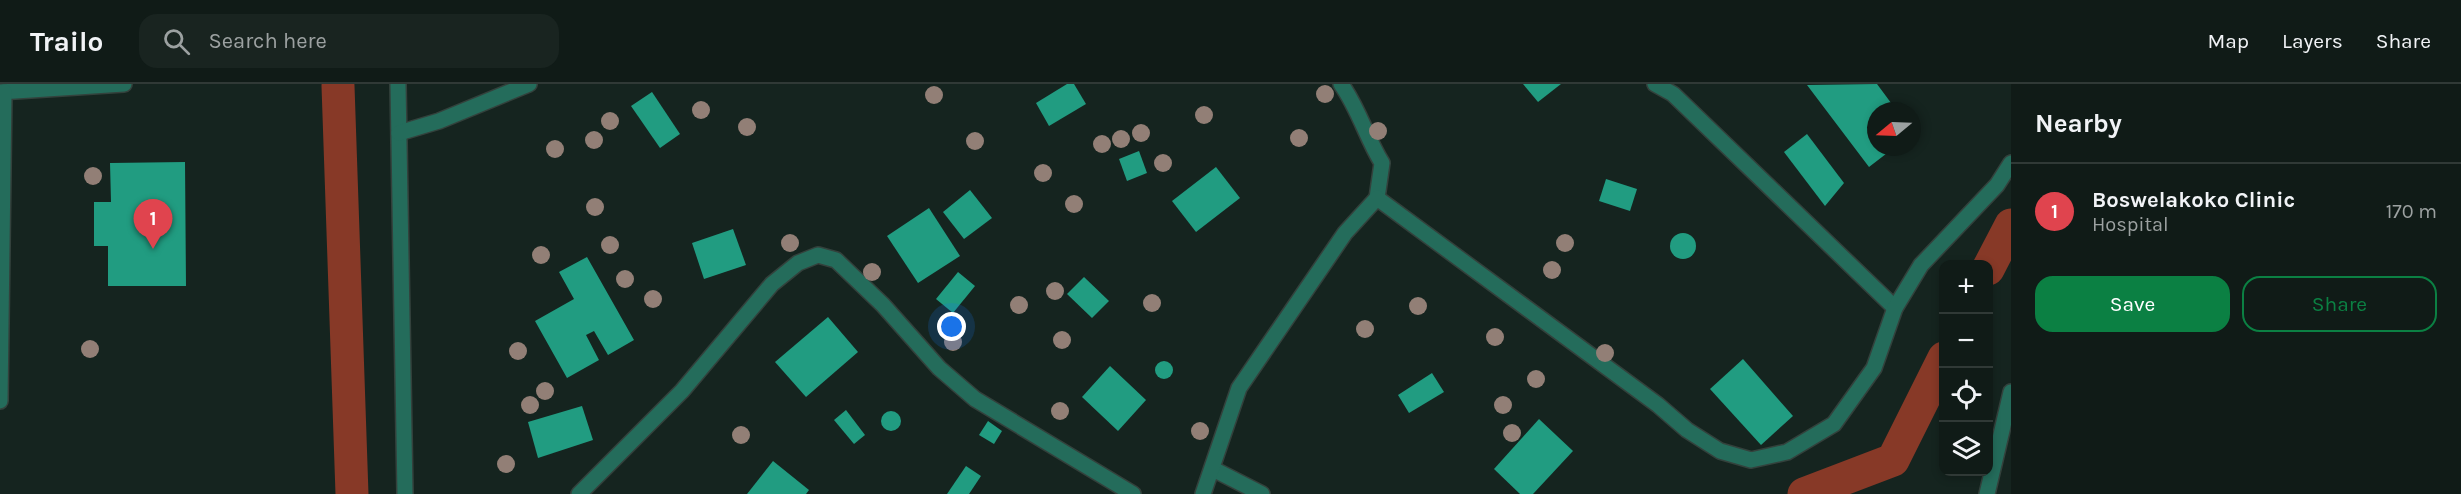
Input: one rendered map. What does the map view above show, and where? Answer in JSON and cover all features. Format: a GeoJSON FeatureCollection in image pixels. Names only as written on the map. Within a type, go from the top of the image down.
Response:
{"type":"FeatureCollection","features":[{"type":"Feature","properties":{"kind":"street"},"geometry":{"type":"LineString","coordinates":[[0,401],[2,92],[124,84]]}},
{"type":"Feature","properties":{"kind":"street"},"geometry":{"type":"LineString","coordinates":[[398,84],[405,494]]}},
{"type":"Feature","properties":{"kind":"street"},"geometry":{"type":"LineString","coordinates":[[399,133],[439,121],[528,84]]}},
{"type":"Feature","properties":{"kind":"street"},"geometry":{"type":"LineString","coordinates":[[1203,494],[1239,388],[1345,233],[1377,198],[1382,164],[1370,144],[1356,104],[1341,84]]}},
{"type":"Feature","properties":{"kind":"street"},"geometry":{"type":"LineString","coordinates":[[1655,84],[1673,94],[1895,308]]}},
{"type":"Feature","properties":{"kind":"street"},"geometry":{"type":"LineString","coordinates":[[1377,198],[1658,405],[1687,430],[1720,450],[1751,460],[1787,452],[1834,424],[1874,368],[1895,308],[1921,265],[1997,185],[2011,163]]}},
{"type":"Feature","properties":{"kind":"street"},"geometry":{"type":"LineString","coordinates":[[579,494],[682,391],[772,284],[798,263],[818,255],[836,260],[883,305],[939,368],[975,399],[1133,494]]}},
{"type":"Feature","properties":{"kind":"street"},"geometry":{"type":"LineString","coordinates":[[1987,494],[2011,392]]}},
{"type":"Feature","properties":{"kind":"street"},"geometry":{"type":"LineString","coordinates":[[1213,469],[1262,494]]}},
{"type":"Feature","properties":{"kind":"building"},"geometry":{"type":"Polygon","coordinates":[[[1067,84],[1074,84],[1086,104],[1049,126],[1036,103],[1067,84]]]}},
{"type":"Feature","properties":{"kind":"building"},"geometry":{"type":"Polygon","coordinates":[[[1523,84],[1561,84],[1538,102],[1523,84]]]}},
{"type":"Feature","properties":{"kind":"building"},"geometry":{"type":"Polygon","coordinates":[[[1877,84],[1890,102],[1867,102],[1867,156],[1883,156],[1869,167],[1807,85],[1877,84]]]}},
{"type":"Feature","properties":{"kind":"building"},"geometry":{"type":"Polygon","coordinates":[[[652,92],[680,134],[660,148],[631,106],[652,92]]]}},
{"type":"Feature","properties":{"kind":"building"},"geometry":{"type":"Polygon","coordinates":[[[1807,134],[1844,183],[1825,206],[1784,152],[1807,134]]]}},
{"type":"Feature","properties":{"kind":"building"},"geometry":{"type":"Polygon","coordinates":[[[1139,151],[1147,173],[1127,181],[1119,159],[1139,151]]]}},
{"type":"Feature","properties":{"kind":"building"},"geometry":{"type":"Polygon","coordinates":[[[185,162],[186,286],[108,286],[108,246],[94,246],[94,202],[111,202],[110,163],[185,162]]]}},
{"type":"Feature","properties":{"kind":"building"},"geometry":{"type":"Polygon","coordinates":[[[1216,167],[1240,198],[1196,232],[1172,201],[1216,167]]]}},
{"type":"Feature","properties":{"kind":"building"},"geometry":{"type":"Polygon","coordinates":[[[1606,179],[1637,189],[1630,211],[1599,201],[1606,179]]]}},
{"type":"Feature","properties":{"kind":"building"},"geometry":{"type":"Polygon","coordinates":[[[970,190],[992,218],[964,239],[943,212],[970,190]]]}},
{"type":"Feature","properties":{"kind":"building"},"geometry":{"type":"Polygon","coordinates":[[[929,208],[960,256],[918,283],[887,236],[929,208]]]}},
{"type":"Feature","properties":{"kind":"building"},"geometry":{"type":"Polygon","coordinates":[[[733,229],[746,265],[704,279],[692,243],[733,229]]]}},
{"type":"Feature","properties":{"kind":"building"},"geometry":{"type":"Polygon","coordinates":[[[1683,233],[1692,237],[1696,246],[1692,255],[1683,259],[1674,255],[1670,246],[1674,237],[1683,233]]]}},
{"type":"Feature","properties":{"kind":"building"},"geometry":{"type":"Polygon","coordinates":[[[587,257],[634,340],[608,355],[594,331],[586,335],[599,360],[567,378],[535,321],[574,299],[559,272],[587,257]]]}},
{"type":"Feature","properties":{"kind":"building"},"geometry":{"type":"Polygon","coordinates":[[[958,272],[975,286],[953,313],[936,299],[958,272]]]}},
{"type":"Feature","properties":{"kind":"building"},"geometry":{"type":"Polygon","coordinates":[[[1084,277],[1109,301],[1092,318],[1067,294],[1084,277]]]}},
{"type":"Feature","properties":{"kind":"building"},"geometry":{"type":"Polygon","coordinates":[[[828,317],[858,352],[806,397],[775,362],[828,317]]]}},
{"type":"Feature","properties":{"kind":"building"},"geometry":{"type":"Polygon","coordinates":[[[1743,359],[1793,416],[1761,445],[1710,389],[1743,359]]]}},
{"type":"Feature","properties":{"kind":"building"},"geometry":{"type":"Polygon","coordinates":[[[1164,361],[1170,364],[1173,370],[1170,376],[1164,379],[1158,376],[1155,370],[1158,364],[1164,361]]]}},
{"type":"Feature","properties":{"kind":"building"},"geometry":{"type":"Polygon","coordinates":[[[1110,366],[1146,400],[1118,431],[1082,397],[1110,366]]]}},
{"type":"Feature","properties":{"kind":"building"},"geometry":{"type":"Polygon","coordinates":[[[1432,373],[1444,392],[1409,413],[1398,395],[1432,373]]]}},
{"type":"Feature","properties":{"kind":"building"},"geometry":{"type":"Polygon","coordinates":[[[582,406],[593,440],[538,458],[528,422],[582,406]]]}},
{"type":"Feature","properties":{"kind":"building"},"geometry":{"type":"Polygon","coordinates":[[[846,410],[865,435],[854,444],[834,420],[846,410]]]}},
{"type":"Feature","properties":{"kind":"building"},"geometry":{"type":"Polygon","coordinates":[[[891,411],[898,414],[901,421],[898,428],[891,431],[884,428],[881,421],[884,414],[891,411]]]}},
{"type":"Feature","properties":{"kind":"building"},"geometry":{"type":"Polygon","coordinates":[[[1539,419],[1573,451],[1533,494],[1520,494],[1494,469],[1539,419]]]}},
{"type":"Feature","properties":{"kind":"building"},"geometry":{"type":"Polygon","coordinates":[[[988,421],[1002,431],[994,444],[979,435],[988,421]]]}},
{"type":"Feature","properties":{"kind":"building"},"geometry":{"type":"Polygon","coordinates":[[[773,461],[809,490],[806,494],[747,494],[773,461]]]}},
{"type":"Feature","properties":{"kind":"building"},"geometry":{"type":"Polygon","coordinates":[[[966,466],[981,476],[969,494],[947,494],[966,466]]]}},
{"type":"Feature","properties":{"kind":"waterway"},"geometry":{"type":"LineString","coordinates":[[338,86],[352,494]]}},
{"type":"Feature","properties":{"kind":"waterway"},"geometry":{"type":"LineString","coordinates":[[1993,260],[2011,225]]}},
{"type":"Feature","properties":{"kind":"waterway"},"geometry":{"type":"LineString","coordinates":[[1804,494],[1893,460],[1939,368]]}},
{"type":"Feature","properties":{"kind":"place","name":"Boswelakoko Clinic"},"geometry":{"type":"Point","coordinates":[153,249]}}]}
